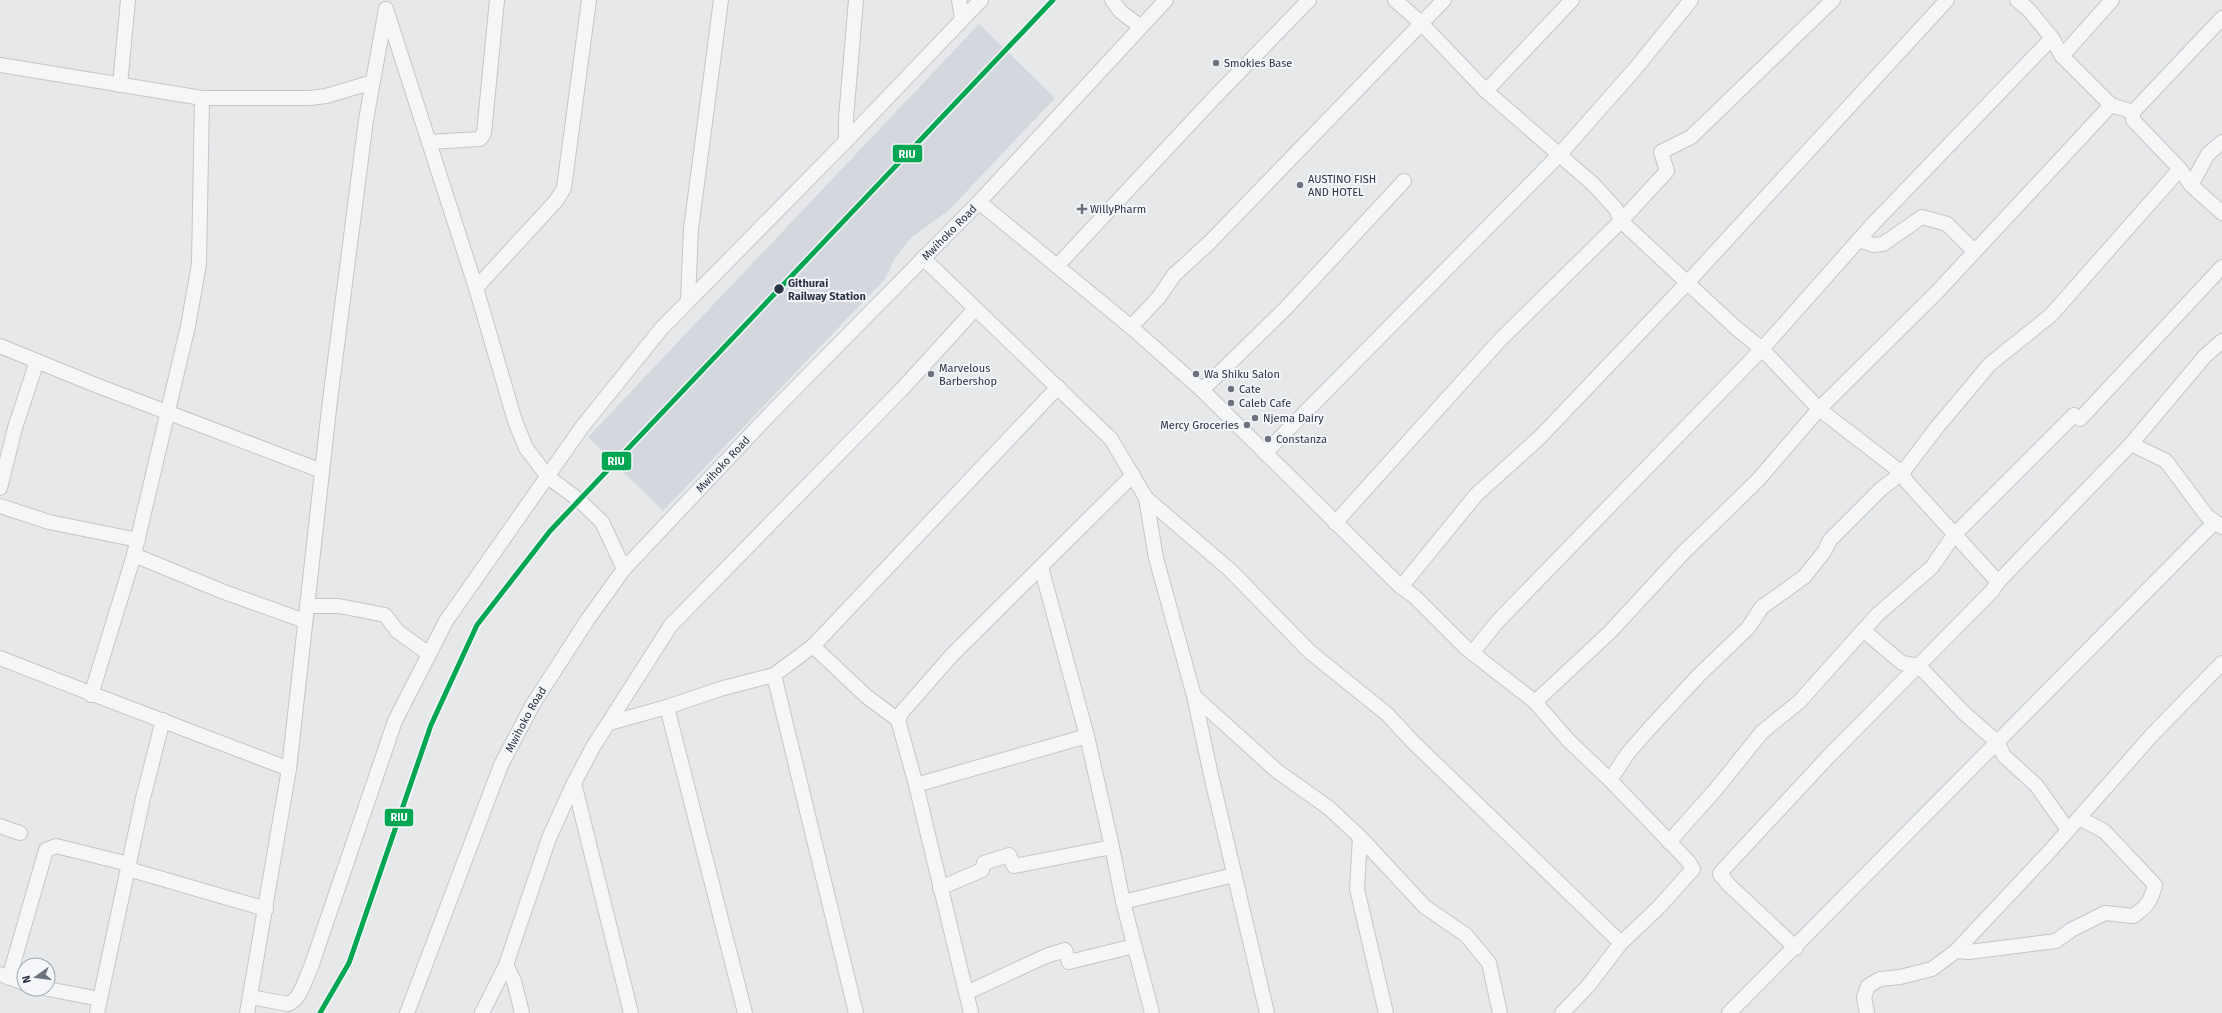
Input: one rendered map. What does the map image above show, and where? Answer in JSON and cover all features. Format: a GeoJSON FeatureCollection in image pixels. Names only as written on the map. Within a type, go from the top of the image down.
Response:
{"type":"FeatureCollection","features":[{"type":"Feature","properties":{"kind":"street"},"geometry":{"type":"LineString","coordinates":[[120,85],[128,0]]}},
{"type":"Feature","properties":{"kind":"street"},"geometry":{"type":"LineString","coordinates":[[429,142],[472,141],[480,139],[484,133],[497,0]]}},
{"type":"Feature","properties":{"kind":"street"},"geometry":{"type":"LineString","coordinates":[[476,288],[556,201],[564,188],[589,0]]}},
{"type":"Feature","properties":{"kind":"street"},"geometry":{"type":"LineString","coordinates":[[688,300],[691,229],[721,0]]}},
{"type":"Feature","properties":{"kind":"street"},"geometry":{"type":"LineString","coordinates":[[846,141],[846,118],[856,0]]}},
{"type":"Feature","properties":{"kind":"street"},"geometry":{"type":"LineString","coordinates":[[959,0],[962,19]]}},
{"type":"Feature","properties":{"kind":"street"},"geometry":{"type":"LineString","coordinates":[[250,997],[288,1004],[294,1002],[313,960],[395,721],[446,620],[582,427],[661,329],[688,300],[846,141],[980,0]]}},
{"type":"Feature","properties":{"kind":"street"},"geometry":{"type":"LineString","coordinates":[[1112,0],[1121,12],[1141,27]]}},
{"type":"Feature","properties":{"kind":"street","name":"Mwihoko Road"},"geometry":{"type":"LineString","coordinates":[[407,1013],[498,773],[516,733],[584,625],[624,569],[770,414],[979,202],[1166,0]]}},
{"type":"Feature","properties":{"kind":"street"},"geometry":{"type":"LineString","coordinates":[[1057,266],[1213,98],[1309,0]]}},
{"type":"Feature","properties":{"kind":"street"},"geometry":{"type":"LineString","coordinates":[[1395,0],[1421,23],[1486,91],[1560,154],[1611,204],[1621,221],[1687,283],[1762,349],[1820,409],[1902,473],[1907,482],[1998,582]]}},
{"type":"Feature","properties":{"kind":"street"},"geometry":{"type":"LineString","coordinates":[[1131,328],[1159,297],[1174,275],[1216,236],[1444,0]]}},
{"type":"Feature","properties":{"kind":"street"},"geometry":{"type":"LineString","coordinates":[[1486,91],[1572,0]]}},
{"type":"Feature","properties":{"kind":"street"},"geometry":{"type":"LineString","coordinates":[[1265,453],[1560,154],[1634,69],[1691,0]]}},
{"type":"Feature","properties":{"kind":"street"},"geometry":{"type":"LineString","coordinates":[[1335,523],[1500,340],[1621,221],[1668,171],[1661,152],[1691,137],[1833,0]]}},
{"type":"Feature","properties":{"kind":"street"},"geometry":{"type":"LineString","coordinates":[[1401,587],[1476,495],[1540,437],[1687,283],[1947,0]]}},
{"type":"Feature","properties":{"kind":"street"},"geometry":{"type":"LineString","coordinates":[[2017,0],[2028,8],[2052,38],[2062,56],[2111,105],[2134,112]]}},
{"type":"Feature","properties":{"kind":"street"},"geometry":{"type":"LineString","coordinates":[[2062,56],[2112,0]]}},
{"type":"Feature","properties":{"kind":"street"},"geometry":{"type":"LineString","coordinates":[[385,4],[476,288],[515,421],[526,448],[548,477],[579,500],[602,522],[624,569]]}},
{"type":"Feature","properties":{"kind":"street"},"geometry":{"type":"LineString","coordinates":[[247,1013],[289,769],[322,470],[373,82],[385,4]]}},
{"type":"Feature","properties":{"kind":"street"},"geometry":{"type":"LineString","coordinates":[[2222,18],[2134,112],[2133,120],[2180,169],[2191,185],[2222,213]]}},
{"type":"Feature","properties":{"kind":"street"},"geometry":{"type":"LineString","coordinates":[[1472,653],[1520,599],[1762,349],[1859,240],[2052,38]]}},
{"type":"Feature","properties":{"kind":"street"},"geometry":{"type":"LineString","coordinates":[[0,65],[202,98],[310,98],[326,96],[373,82]]}},
{"type":"Feature","properties":{"kind":"street"},"geometry":{"type":"LineString","coordinates":[[91,695],[138,540],[188,326],[199,264],[202,98]]}},
{"type":"Feature","properties":{"kind":"street"},"geometry":{"type":"LineString","coordinates":[[1534,702],[1610,632],[1683,553],[1758,480],[1820,409],[1974,252],[2111,105]]}},
{"type":"Feature","properties":{"kind":"street"},"geometry":{"type":"LineString","coordinates":[[2191,185],[2208,154],[2222,142]]}},
{"type":"Feature","properties":{"kind":"street"},"geometry":{"type":"LineString","coordinates":[[1610,780],[1628,753],[1649,729],[1699,675],[1748,628],[1762,607],[1804,577],[1824,552],[1830,540],[1881,489],[1902,473],[1938,426],[1990,364],[2051,315],[2180,169]]}},
{"type":"Feature","properties":{"kind":"street"},"geometry":{"type":"LineString","coordinates":[[1202,390],[1286,308],[1404,181]]}},
{"type":"Feature","properties":{"kind":"street"},"geometry":{"type":"LineString","coordinates":[[979,202],[1131,328],[1202,390],[1401,587],[1414,596],[1472,653],[1534,702],[1569,741],[1610,780],[1693,869],[1659,907],[1621,943],[1588,986],[1562,1013]]}},
{"type":"Feature","properties":{"kind":"street"},"geometry":{"type":"LineString","coordinates":[[1859,240],[1873,245],[1883,244],[1922,218],[1947,224],[1974,252]]}},
{"type":"Feature","properties":{"kind":"street"},"geometry":{"type":"LineString","coordinates":[[923,258],[1111,439],[1146,498],[1230,570],[1310,652],[1387,714],[1413,742],[1621,943]]}},
{"type":"Feature","properties":{"kind":"street"},"geometry":{"type":"LineString","coordinates":[[1669,842],[1717,788],[1762,732],[1799,702],[1877,615],[1932,567],[1954,535],[2074,415],[2080,419],[2222,267]]}},
{"type":"Feature","properties":{"kind":"street"},"geometry":{"type":"LineString","coordinates":[[482,1013],[506,965],[549,838],[574,783],[593,747],[671,625],[903,388],[975,309]]}},
{"type":"Feature","properties":{"kind":"street"},"geometry":{"type":"LineString","coordinates":[[1796,948],[1720,874],[1823,763],[1919,666],[2131,444],[2205,356],[2222,341]]}},
{"type":"Feature","properties":{"kind":"street"},"geometry":{"type":"LineString","coordinates":[[0,346],[93,384],[322,470]]}},
{"type":"Feature","properties":{"kind":"street"},"geometry":{"type":"LineString","coordinates":[[0,488],[15,428],[37,361]]}},
{"type":"Feature","properties":{"kind":"street"},"geometry":{"type":"LineString","coordinates":[[609,723],[667,707],[720,689],[774,675],[813,646],[1058,387]]}},
{"type":"Feature","properties":{"kind":"street"},"geometry":{"type":"LineString","coordinates":[[1729,1013],[1796,948],[1997,742],[2219,524],[2207,516],[2166,461],[2131,444]]}},
{"type":"Feature","properties":{"kind":"street"},"geometry":{"type":"LineString","coordinates":[[898,720],[902,712],[952,655],[1133,475]]}},
{"type":"Feature","properties":{"kind":"street"},"geometry":{"type":"LineString","coordinates":[[1146,498],[1156,558],[1194,696],[1267,1013]]}},
{"type":"Feature","properties":{"kind":"street"},"geometry":{"type":"LineString","coordinates":[[0,506],[49,522],[138,540]]}},
{"type":"Feature","properties":{"kind":"street"},"geometry":{"type":"LineString","coordinates":[[134,555],[224,592],[305,621]]}},
{"type":"Feature","properties":{"kind":"street"},"geometry":{"type":"LineString","coordinates":[[1041,566],[1087,736],[1112,846],[1122,902],[1152,1013]]}},
{"type":"Feature","properties":{"kind":"street"},"geometry":{"type":"LineString","coordinates":[[307,606],[339,606],[385,615],[397,631],[429,654]]}},
{"type":"Feature","properties":{"kind":"street"},"geometry":{"type":"LineString","coordinates":[[1864,631],[1902,663],[1919,666],[1964,713],[1997,742],[2004,756],[2036,785],[2068,830]]}},
{"type":"Feature","properties":{"kind":"street"},"geometry":{"type":"LineString","coordinates":[[813,646],[866,696],[898,720],[916,786],[971,1013]]}},
{"type":"Feature","properties":{"kind":"street"},"geometry":{"type":"LineString","coordinates":[[0,658],[91,695],[163,720],[289,769]]}},
{"type":"Feature","properties":{"kind":"street"},"geometry":{"type":"LineString","coordinates":[[1867,1013],[1864,997],[1868,986],[1880,979],[1900,977],[1932,969],[1956,951],[2079,818],[2151,736],[2222,663]]}},
{"type":"Feature","properties":{"kind":"street"},"geometry":{"type":"LineString","coordinates":[[774,675],[856,1013]]}},
{"type":"Feature","properties":{"kind":"street"},"geometry":{"type":"LineString","coordinates":[[1194,696],[1277,771],[1329,808],[1360,837],[1425,907],[1466,935],[1489,963],[1500,1013]]}},
{"type":"Feature","properties":{"kind":"street"},"geometry":{"type":"LineString","coordinates":[[667,707],[745,1013]]}},
{"type":"Feature","properties":{"kind":"street"},"geometry":{"type":"LineString","coordinates":[[97,1013],[163,720]]}},
{"type":"Feature","properties":{"kind":"street"},"geometry":{"type":"LineString","coordinates":[[916,786],[1087,736]]}},
{"type":"Feature","properties":{"kind":"street"},"geometry":{"type":"LineString","coordinates":[[574,783],[630,1013]]}},
{"type":"Feature","properties":{"kind":"street"},"geometry":{"type":"LineString","coordinates":[[1956,951],[1969,952],[2056,941],[2071,930],[2105,913],[2133,916],[2147,906],[2151,900],[2155,885],[2104,830],[2079,818]]}},
{"type":"Feature","properties":{"kind":"street"},"geometry":{"type":"LineString","coordinates":[[0,826],[20,833]]}},
{"type":"Feature","properties":{"kind":"street"},"geometry":{"type":"LineString","coordinates":[[1360,837],[1357,889],[1386,1013]]}},
{"type":"Feature","properties":{"kind":"street"},"geometry":{"type":"LineString","coordinates":[[16,980],[4,976],[46,850],[56,846],[129,866],[266,909]]}},
{"type":"Feature","properties":{"kind":"street"},"geometry":{"type":"LineString","coordinates":[[940,888],[982,870],[984,863],[1009,855],[1014,866],[1112,846]]}},
{"type":"Feature","properties":{"kind":"street"},"geometry":{"type":"LineString","coordinates":[[1122,902],[1234,874]]}},
{"type":"Feature","properties":{"kind":"street"},"geometry":{"type":"LineString","coordinates":[[966,993],[1046,956],[1065,950],[1069,962],[1134,946]]}},
{"type":"Feature","properties":{"kind":"street"},"geometry":{"type":"LineString","coordinates":[[506,965],[514,981],[522,1013]]}},
{"type":"Feature","properties":{"kind":"street"},"geometry":{"type":"LineString","coordinates":[[56,991],[100,999]]}},
{"type":"Feature","properties":{"kind":"shaded area"},"geometry":{"type":"Polygon","coordinates":[[[979,24],[1055,98],[949,210],[911,238],[895,258],[885,279],[663,511],[588,437],[979,24]]]}},
{"type":"Feature","properties":{"kind":"transit line","name":"RIU"},"geometry":{"type":"LineString","coordinates":[[320,1013],[349,963],[431,725],[477,625],[550,531],[1053,0]]}},
{"type":"Feature","properties":{"kind":"place","name":"Smokies Base"},"geometry":{"type":"Point","coordinates":[1216,63]}},
{"type":"Feature","properties":{"kind":"place","name":"AUSTINO FISH AND HOTEL"},"geometry":{"type":"Point","coordinates":[1300,185]}},
{"type":"Feature","properties":{"kind":"place","name":"WillyPharm"},"geometry":{"type":"Point","coordinates":[1082,209]}},
{"type":"Feature","properties":{"kind":"place","name":"Githurai Railway Station"},"geometry":{"type":"Point","coordinates":[779,289]}},
{"type":"Feature","properties":{"kind":"place","name":"Marvelous Barbershop"},"geometry":{"type":"Point","coordinates":[931,374]}},
{"type":"Feature","properties":{"kind":"place","name":"Wa Shiku Salon"},"geometry":{"type":"Point","coordinates":[1196,374]}},
{"type":"Feature","properties":{"kind":"place","name":"Cate"},"geometry":{"type":"Point","coordinates":[1231,389]}},
{"type":"Feature","properties":{"kind":"place","name":"Caleb Cafe"},"geometry":{"type":"Point","coordinates":[1231,403]}},
{"type":"Feature","properties":{"kind":"place","name":"Njema Dairy"},"geometry":{"type":"Point","coordinates":[1255,418]}},
{"type":"Feature","properties":{"kind":"place","name":"Mercy Groceries"},"geometry":{"type":"Point","coordinates":[1247,425]}},
{"type":"Feature","properties":{"kind":"place","name":"Constanza"},"geometry":{"type":"Point","coordinates":[1268,439]}}]}
